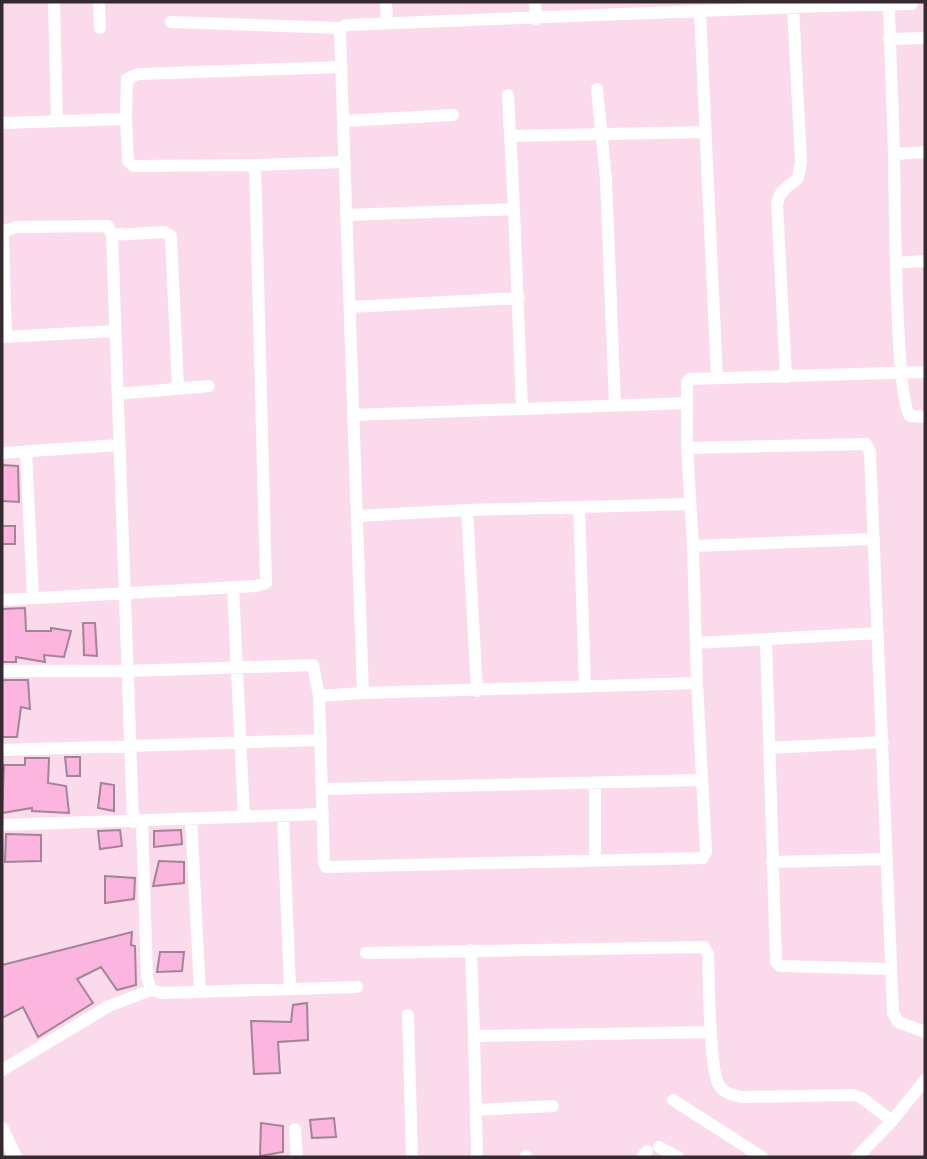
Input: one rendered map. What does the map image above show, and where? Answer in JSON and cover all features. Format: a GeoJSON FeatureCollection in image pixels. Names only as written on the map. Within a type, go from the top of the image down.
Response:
{"type":"FeatureCollection","features":[{"type":"Feature","properties":{"kind":"main road"},"geometry":{"type":"LineString","coordinates":[[2,1129],[15,1157]]}},
{"type":"Feature","properties":{"kind":"street"},"geometry":{"type":"LineString","coordinates":[[54,2],[57,121]]}},
{"type":"Feature","properties":{"kind":"street"},"geometry":{"type":"LineString","coordinates":[[99,2],[100,28]]}},
{"type":"Feature","properties":{"kind":"street"},"geometry":{"type":"LineString","coordinates":[[386,2],[387,23]]}},
{"type":"Feature","properties":{"kind":"street"},"geometry":{"type":"LineString","coordinates":[[535,2],[536,19]]}},
{"type":"Feature","properties":{"kind":"street"},"geometry":{"type":"LineString","coordinates":[[171,22],[341,27],[793,8],[825,4],[925,4]]}},
{"type":"Feature","properties":{"kind":"street"},"geometry":{"type":"LineString","coordinates":[[889,6],[896,263],[902,372],[906,410],[910,416],[925,417]]}},
{"type":"Feature","properties":{"kind":"street"},"geometry":{"type":"LineString","coordinates":[[786,377],[777,204],[783,189],[798,178],[801,162],[793,8]]}},
{"type":"Feature","properties":{"kind":"street"},"geometry":{"type":"LineString","coordinates":[[700,12],[717,378]]}},
{"type":"Feature","properties":{"kind":"street"},"geometry":{"type":"LineString","coordinates":[[341,27],[363,693]]}},
{"type":"Feature","properties":{"kind":"street"},"geometry":{"type":"LineString","coordinates":[[889,39],[925,38]]}},
{"type":"Feature","properties":{"kind":"street"},"geometry":{"type":"LineString","coordinates":[[342,67],[138,74],[127,79],[126,119],[128,161],[134,166],[345,162]]}},
{"type":"Feature","properties":{"kind":"street"},"geometry":{"type":"LineString","coordinates":[[597,89],[606,179],[615,406]]}},
{"type":"Feature","properties":{"kind":"street"},"geometry":{"type":"LineString","coordinates":[[509,95],[522,409]]}},
{"type":"Feature","properties":{"kind":"street"},"geometry":{"type":"LineString","coordinates":[[344,121],[453,115]]}},
{"type":"Feature","properties":{"kind":"street"},"geometry":{"type":"LineString","coordinates":[[2,123],[126,119]]}},
{"type":"Feature","properties":{"kind":"street"},"geometry":{"type":"LineString","coordinates":[[510,136],[705,132]]}},
{"type":"Feature","properties":{"kind":"street"},"geometry":{"type":"LineString","coordinates":[[894,155],[925,152]]}},
{"type":"Feature","properties":{"kind":"street"},"geometry":{"type":"LineString","coordinates":[[2,600],[261,586],[268,579],[255,165]]}},
{"type":"Feature","properties":{"kind":"street"},"geometry":{"type":"LineString","coordinates":[[346,215],[514,209]]}},
{"type":"Feature","properties":{"kind":"street"},"geometry":{"type":"LineString","coordinates":[[115,331],[4,336],[5,231],[16,227],[106,225],[111,228],[112,235],[131,748],[138,821],[146,977],[151,990]]}},
{"type":"Feature","properties":{"kind":"street"},"geometry":{"type":"LineString","coordinates":[[112,235],[164,232],[171,236],[178,388]]}},
{"type":"Feature","properties":{"kind":"street"},"geometry":{"type":"LineString","coordinates":[[896,263],[925,261]]}},
{"type":"Feature","properties":{"kind":"street"},"geometry":{"type":"LineString","coordinates":[[350,307],[519,298]]}},
{"type":"Feature","properties":{"kind":"street"},"geometry":{"type":"LineString","coordinates":[[2,671],[128,671],[310,663],[316,669],[319,696],[324,863],[330,867],[703,858],[706,852],[689,504],[687,382],[696,378],[925,372]]}},
{"type":"Feature","properties":{"kind":"street"},"geometry":{"type":"LineString","coordinates":[[118,394],[209,386]]}},
{"type":"Feature","properties":{"kind":"street"},"geometry":{"type":"LineString","coordinates":[[354,415],[686,402]]}},
{"type":"Feature","properties":{"kind":"street"},"geometry":{"type":"LineString","coordinates":[[2,453],[119,444]]}},
{"type":"Feature","properties":{"kind":"street"},"geometry":{"type":"LineString","coordinates":[[687,448],[866,444],[870,452],[890,969],[895,1019],[925,1032]]}},
{"type":"Feature","properties":{"kind":"street"},"geometry":{"type":"LineString","coordinates":[[26,451],[33,598]]}},
{"type":"Feature","properties":{"kind":"street"},"geometry":{"type":"LineString","coordinates":[[357,516],[689,504]]}},
{"type":"Feature","properties":{"kind":"street"},"geometry":{"type":"LineString","coordinates":[[579,507],[585,686]]}},
{"type":"Feature","properties":{"kind":"street"},"geometry":{"type":"LineString","coordinates":[[467,510],[477,691]]}},
{"type":"Feature","properties":{"kind":"street"},"geometry":{"type":"LineString","coordinates":[[693,546],[874,538]]}},
{"type":"Feature","properties":{"kind":"street"},"geometry":{"type":"LineString","coordinates":[[233,587],[244,817]]}},
{"type":"Feature","properties":{"kind":"street"},"geometry":{"type":"LineString","coordinates":[[696,643],[878,633]]}},
{"type":"Feature","properties":{"kind":"street"},"geometry":{"type":"LineString","coordinates":[[766,640],[777,965],[890,969]]}},
{"type":"Feature","properties":{"kind":"street"},"geometry":{"type":"LineString","coordinates":[[319,696],[697,684]]}},
{"type":"Feature","properties":{"kind":"street"},"geometry":{"type":"LineString","coordinates":[[2,750],[321,740]]}},
{"type":"Feature","properties":{"kind":"street"},"geometry":{"type":"LineString","coordinates":[[769,748],[883,742]]}},
{"type":"Feature","properties":{"kind":"street"},"geometry":{"type":"LineString","coordinates":[[323,789],[702,780]]}},
{"type":"Feature","properties":{"kind":"street"},"geometry":{"type":"LineString","coordinates":[[595,861],[596,783]]}},
{"type":"Feature","properties":{"kind":"street"},"geometry":{"type":"LineString","coordinates":[[2,825],[323,814]]}},
{"type":"Feature","properties":{"kind":"street"},"geometry":{"type":"LineString","coordinates":[[283,816],[290,989]]}},
{"type":"Feature","properties":{"kind":"street"},"geometry":{"type":"LineString","coordinates":[[191,819],[200,992]]}},
{"type":"Feature","properties":{"kind":"street"},"geometry":{"type":"LineString","coordinates":[[772,862],[887,859]]}},
{"type":"Feature","properties":{"kind":"street"},"geometry":{"type":"LineString","coordinates":[[366,953],[704,947],[708,954],[716,1079],[722,1089],[731,1095],[742,1097],[854,1095],[892,1121]]}},
{"type":"Feature","properties":{"kind":"street"},"geometry":{"type":"LineString","coordinates":[[471,950],[477,1157]]}},
{"type":"Feature","properties":{"kind":"street"},"geometry":{"type":"LineString","coordinates":[[2,1070],[109,1006],[151,990],[162,993],[357,986]]}},
{"type":"Feature","properties":{"kind":"street"},"geometry":{"type":"LineString","coordinates":[[408,1015],[412,1157]]}},
{"type":"Feature","properties":{"kind":"street"},"geometry":{"type":"LineString","coordinates":[[474,1036],[711,1032]]}},
{"type":"Feature","properties":{"kind":"street"},"geometry":{"type":"LineString","coordinates":[[857,1157],[892,1121],[925,1080]]}},
{"type":"Feature","properties":{"kind":"street"},"geometry":{"type":"LineString","coordinates":[[673,1100],[762,1157]]}},
{"type":"Feature","properties":{"kind":"street"},"geometry":{"type":"LineString","coordinates":[[475,1110],[553,1106]]}},
{"type":"Feature","properties":{"kind":"street"},"geometry":{"type":"LineString","coordinates":[[295,1129],[297,1157]]}},
{"type":"Feature","properties":{"kind":"street"},"geometry":{"type":"LineString","coordinates":[[649,1152],[678,1157]]}},
{"type":"Feature","properties":{"kind":"building"},"geometry":{"type":"Polygon","coordinates":[[[2,465],[18,466],[19,502],[2,501],[2,465]]]}},
{"type":"Feature","properties":{"kind":"building"},"geometry":{"type":"Polygon","coordinates":[[[2,526],[15,526],[15,544],[2,544],[2,526]]]}},
{"type":"Feature","properties":{"kind":"building"},"geometry":{"type":"Polygon","coordinates":[[[25,608],[26,631],[51,631],[51,628],[71,631],[64,657],[44,655],[45,662],[16,657],[16,662],[2,662],[2,609],[25,608]]]}},
{"type":"Feature","properties":{"kind":"building"},"geometry":{"type":"Polygon","coordinates":[[[83,623],[95,623],[97,656],[84,655],[83,623]]]}},
{"type":"Feature","properties":{"kind":"building"},"geometry":{"type":"Polygon","coordinates":[[[2,680],[28,680],[30,709],[21,707],[17,737],[2,737],[2,680]]]}},
{"type":"Feature","properties":{"kind":"building"},"geometry":{"type":"Polygon","coordinates":[[[65,757],[80,757],[80,776],[67,776],[65,757]]]}},
{"type":"Feature","properties":{"kind":"building"},"geometry":{"type":"Polygon","coordinates":[[[25,758],[49,758],[48,783],[66,786],[69,813],[32,811],[32,808],[2,813],[4,765],[25,765],[25,758]]]}},
{"type":"Feature","properties":{"kind":"building"},"geometry":{"type":"Polygon","coordinates":[[[101,783],[114,785],[114,811],[98,808],[101,783]]]}},
{"type":"Feature","properties":{"kind":"building"},"geometry":{"type":"Polygon","coordinates":[[[120,830],[122,846],[100,849],[98,831],[120,830]]]}},
{"type":"Feature","properties":{"kind":"building"},"geometry":{"type":"Polygon","coordinates":[[[181,830],[182,844],[154,847],[154,831],[181,830]]]}},
{"type":"Feature","properties":{"kind":"building"},"geometry":{"type":"Polygon","coordinates":[[[6,834],[41,835],[41,861],[5,862],[6,834]]]}},
{"type":"Feature","properties":{"kind":"building"},"geometry":{"type":"Polygon","coordinates":[[[159,861],[184,862],[184,883],[153,886],[159,861]]]}},
{"type":"Feature","properties":{"kind":"building"},"geometry":{"type":"Polygon","coordinates":[[[105,876],[135,878],[134,899],[105,903],[105,876]]]}},
{"type":"Feature","properties":{"kind":"building"},"geometry":{"type":"Polygon","coordinates":[[[132,932],[136,985],[117,990],[101,967],[77,979],[93,1003],[38,1037],[23,1007],[2,1018],[2,965],[132,932]]]}},
{"type":"Feature","properties":{"kind":"building"},"geometry":{"type":"Polygon","coordinates":[[[160,952],[184,952],[182,971],[157,972],[160,952]]]}},
{"type":"Feature","properties":{"kind":"building"},"geometry":{"type":"Polygon","coordinates":[[[307,1003],[308,1040],[278,1042],[280,1073],[254,1074],[251,1021],[291,1022],[293,1005],[307,1003]]]}},
{"type":"Feature","properties":{"kind":"building"},"geometry":{"type":"Polygon","coordinates":[[[334,1118],[336,1137],[312,1138],[310,1120],[334,1118]]]}},
{"type":"Feature","properties":{"kind":"building"},"geometry":{"type":"Polygon","coordinates":[[[261,1123],[283,1126],[283,1152],[260,1156],[261,1123]]]}}]}
